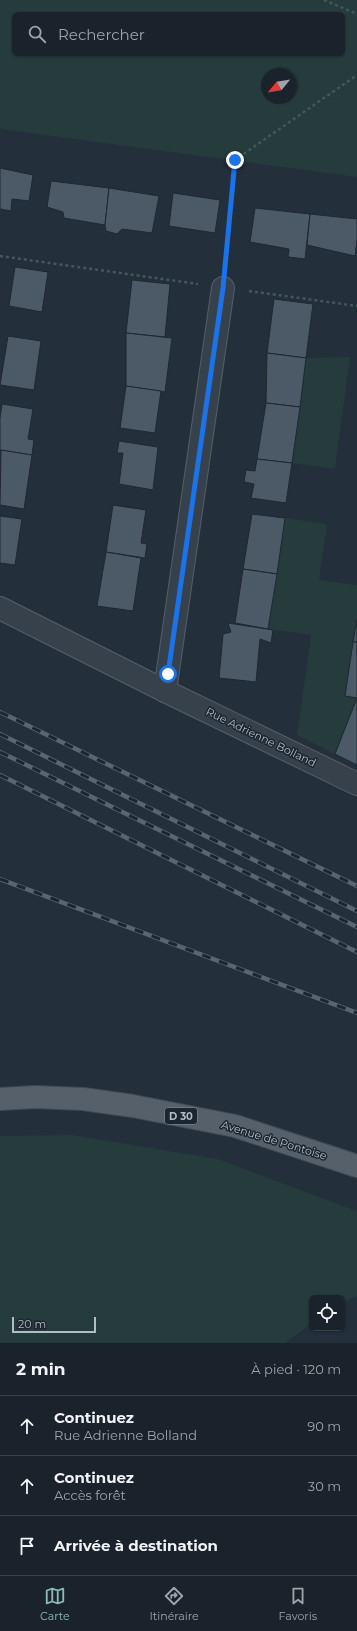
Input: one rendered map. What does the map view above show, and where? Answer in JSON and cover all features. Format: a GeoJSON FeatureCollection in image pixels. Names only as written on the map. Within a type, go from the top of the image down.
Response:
{"type":"FeatureCollection","features":[{"type":"Feature","properties":{"kind":"main road","name":"Avenue de Pontoise"},"geometry":{"type":"LineString","coordinates":[[0,1099],[35,1097],[83,1099],[133,1106],[235,1126],[357,1166]]}},
{"type":"Feature","properties":{"kind":"street"},"geometry":{"type":"LineString","coordinates":[[165,691],[223,288]]}},
{"type":"Feature","properties":{"kind":"street","name":"Rue Adrienne Bolland"},"geometry":{"type":"LineString","coordinates":[[0,608],[165,691],[357,784]]}},
{"type":"Feature","properties":{"kind":"path"},"geometry":{"type":"LineString","coordinates":[[324,0],[357,14]]}},
{"type":"Feature","properties":{"kind":"path"},"geometry":{"type":"LineString","coordinates":[[223,288],[235,160],[357,75]]}},
{"type":"Feature","properties":{"kind":"path"},"geometry":{"type":"LineString","coordinates":[[0,256],[357,306]]}},
{"type":"Feature","properties":{"kind":"green space"},"geometry":{"type":"Polygon","coordinates":[[[0,0],[357,0],[357,177],[0,129],[0,0]]]}},
{"type":"Feature","properties":{"kind":"green space"},"geometry":{"type":"Polygon","coordinates":[[[350,357],[335,469],[292,463],[306,358],[350,357]]]}},
{"type":"Feature","properties":{"kind":"green space"},"geometry":{"type":"Polygon","coordinates":[[[285,518],[327,524],[319,580],[357,585],[357,619],[345,696],[357,698],[335,754],[297,735],[311,635],[268,629],[285,518]]]}},
{"type":"Feature","properties":{"kind":"green space"},"geometry":{"type":"Polygon","coordinates":[[[72,1135],[218,1159],[357,1211],[357,1296],[345,1302],[345,1295],[309,1295],[309,1325],[285,1343],[0,1343],[0,1136],[72,1135]]]}},
{"type":"Feature","properties":{"kind":"building"},"geometry":{"type":"Polygon","coordinates":[[[0,168],[33,175],[29,201],[12,199],[11,211],[0,209],[0,168]]]}},
{"type":"Feature","properties":{"kind":"building"},"geometry":{"type":"Polygon","coordinates":[[[51,181],[109,188],[105,225],[64,218],[63,212],[47,207],[51,181]]]}},
{"type":"Feature","properties":{"kind":"building"},"geometry":{"type":"Polygon","coordinates":[[[109,188],[159,196],[152,233],[122,229],[117,234],[106,231],[105,225],[109,188]]]}},
{"type":"Feature","properties":{"kind":"building"},"geometry":{"type":"Polygon","coordinates":[[[173,193],[220,200],[215,233],[169,226],[173,193]]]}},
{"type":"Feature","properties":{"kind":"building"},"geometry":{"type":"Polygon","coordinates":[[[255,208],[310,214],[305,259],[288,257],[289,249],[250,242],[255,208]]]}},
{"type":"Feature","properties":{"kind":"building"},"geometry":{"type":"Polygon","coordinates":[[[310,214],[357,219],[355,256],[307,245],[310,214]]]}},
{"type":"Feature","properties":{"kind":"building"},"geometry":{"type":"Polygon","coordinates":[[[15,267],[48,272],[42,312],[9,306],[15,267]]]}},
{"type":"Feature","properties":{"kind":"building"},"geometry":{"type":"Polygon","coordinates":[[[132,280],[170,284],[165,337],[126,333],[132,280]]]}},
{"type":"Feature","properties":{"kind":"building"},"geometry":{"type":"Polygon","coordinates":[[[274,299],[313,304],[306,358],[267,353],[274,299]]]}},
{"type":"Feature","properties":{"kind":"building"},"geometry":{"type":"Polygon","coordinates":[[[126,333],[172,338],[165,392],[126,386],[126,333]]]}},
{"type":"Feature","properties":{"kind":"building"},"geometry":{"type":"Polygon","coordinates":[[[8,336],[41,341],[34,390],[0,385],[8,336]]]}},
{"type":"Feature","properties":{"kind":"building"},"geometry":{"type":"Polygon","coordinates":[[[267,353],[306,358],[300,407],[266,403],[267,353]]]}},
{"type":"Feature","properties":{"kind":"building"},"geometry":{"type":"Polygon","coordinates":[[[126,386],[161,391],[155,433],[120,428],[126,386]]]}},
{"type":"Feature","properties":{"kind":"building"},"geometry":{"type":"Polygon","coordinates":[[[266,403],[300,407],[292,463],[257,459],[266,403]]]}},
{"type":"Feature","properties":{"kind":"building"},"geometry":{"type":"Polygon","coordinates":[[[2,404],[33,409],[28,439],[34,440],[32,455],[0,450],[0,418],[2,404]]]}},
{"type":"Feature","properties":{"kind":"building"},"geometry":{"type":"Polygon","coordinates":[[[119,441],[158,447],[153,490],[119,484],[123,453],[117,453],[119,441]]]}},
{"type":"Feature","properties":{"kind":"building"},"geometry":{"type":"Polygon","coordinates":[[[1,450],[32,455],[24,509],[0,505],[1,450]]]}},
{"type":"Feature","properties":{"kind":"building"},"geometry":{"type":"Polygon","coordinates":[[[257,459],[292,463],[286,503],[251,498],[254,484],[244,482],[246,470],[255,471],[257,459]]]}},
{"type":"Feature","properties":{"kind":"building"},"geometry":{"type":"Polygon","coordinates":[[[113,505],[146,510],[141,543],[147,544],[145,558],[106,552],[113,505]]]}},
{"type":"Feature","properties":{"kind":"building"},"geometry":{"type":"Polygon","coordinates":[[[252,514],[285,518],[277,574],[243,569],[252,514]]]}},
{"type":"Feature","properties":{"kind":"building"},"geometry":{"type":"Polygon","coordinates":[[[0,516],[22,519],[15,565],[0,563],[0,516]]]}},
{"type":"Feature","properties":{"kind":"building"},"geometry":{"type":"Polygon","coordinates":[[[106,552],[141,558],[133,611],[97,606],[106,552]]]}},
{"type":"Feature","properties":{"kind":"building"},"geometry":{"type":"Polygon","coordinates":[[[243,569],[277,574],[268,629],[235,623],[243,569]]]}},
{"type":"Feature","properties":{"kind":"building"},"geometry":{"type":"Polygon","coordinates":[[[357,619],[357,642],[353,642],[357,619]]]}},
{"type":"Feature","properties":{"kind":"building"},"geometry":{"type":"Polygon","coordinates":[[[228,623],[273,630],[271,643],[260,639],[256,682],[219,678],[223,634],[231,632],[228,623]]]}},
{"type":"Feature","properties":{"kind":"building"},"geometry":{"type":"Polygon","coordinates":[[[353,642],[357,642],[357,698],[345,696],[353,642]]]}},
{"type":"Feature","properties":{"kind":"building"},"geometry":{"type":"Polygon","coordinates":[[[357,698],[357,765],[335,754],[357,698]]]}},
{"type":"Feature","properties":{"kind":"railway"},"geometry":{"type":"LineString","coordinates":[[0,712],[357,886]]}},
{"type":"Feature","properties":{"kind":"railway"},"geometry":{"type":"LineString","coordinates":[[0,734],[357,911]]}},
{"type":"Feature","properties":{"kind":"railway"},"geometry":{"type":"LineString","coordinates":[[0,752],[357,927]]}},
{"type":"Feature","properties":{"kind":"railway"},"geometry":{"type":"LineString","coordinates":[[0,775],[357,952]]}},
{"type":"Feature","properties":{"kind":"railway"},"geometry":{"type":"LineString","coordinates":[[0,879],[357,1013]]}},
{"type":"Feature","properties":{"kind":"route"},"geometry":{"type":"LineString","coordinates":[[168,674],[223,288],[235,160]]}}]}
